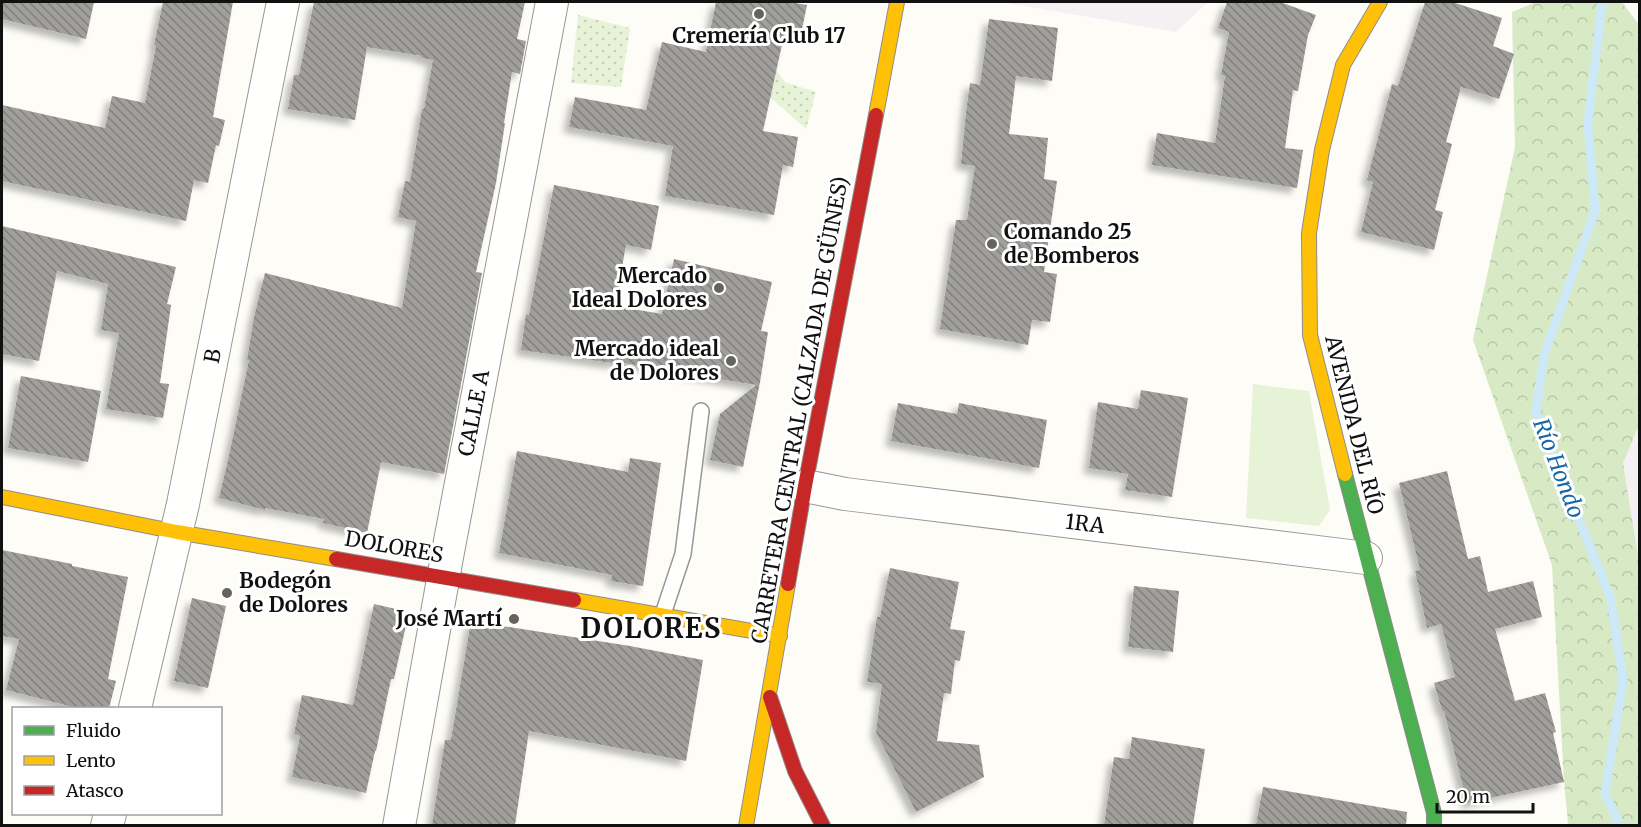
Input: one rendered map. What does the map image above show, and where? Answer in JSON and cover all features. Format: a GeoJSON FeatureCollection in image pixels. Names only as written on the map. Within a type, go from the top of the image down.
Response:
{"type":"FeatureCollection","features":[{"type":"Feature","properties":{"kind":"street","name":"B"},"geometry":{"type":"LineString","coordinates":[[135,707],[177,532],[283,2]]}},
{"type":"Feature","properties":{"kind":"street","name":"CALLE A"},"geometry":{"type":"LineString","coordinates":[[399,825],[552,2]]}},
{"type":"Feature","properties":{"kind":"street","name":"CARRETERA CENTRAL (CALZADA DE GÜINES)"},"geometry":{"type":"LineString","coordinates":[[746,825],[806,486],[897,2]]}},
{"type":"Feature","properties":{"kind":"street","name":"AVENIDA DEL RÍO"},"geometry":{"type":"LineString","coordinates":[[1380,2],[1343,65],[1322,150],[1309,233],[1310,335],[1434,813],[1434,825]]}},
{"type":"Feature","properties":{"kind":"street","name":"1RA"},"geometry":{"type":"LineString","coordinates":[[806,486],[845,494],[1366,558]]}},
{"type":"Feature","properties":{"kind":"street","name":"DOLORES"},"geometry":{"type":"LineString","coordinates":[[2,497],[177,532],[780,636]]}},
{"type":"Feature","properties":{"kind":"street"},"geometry":{"type":"LineString","coordinates":[[769,693],[795,771],[823,825]]}},
{"type":"Feature","properties":{"kind":"lane"},"geometry":{"type":"LineString","coordinates":[[662,616],[683,554],[700,411]]}},
{"type":"Feature","properties":{"kind":"shaded area"},"geometry":{"type":"Polygon","coordinates":[[[1001,2],[1208,2],[1176,32],[1001,2]]]}},
{"type":"Feature","properties":{"kind":"shaded area"},"geometry":{"type":"Polygon","coordinates":[[[1639,423],[1639,561],[1623,463],[1639,423]]]}},
{"type":"Feature","properties":{"kind":"green space"},"geometry":{"type":"Polygon","coordinates":[[[1536,2],[1622,2],[1640,26],[1640,423],[1623,463],[1639,561],[1639,825],[1566,825],[1568,823],[1552,565],[1473,340],[1515,147],[1512,12],[1536,2]]]}},
{"type":"Feature","properties":{"kind":"green space"},"geometry":{"type":"Polygon","coordinates":[[[578,15],[630,28],[621,87],[571,83],[578,15]]]}},
{"type":"Feature","properties":{"kind":"green space"},"geometry":{"type":"Polygon","coordinates":[[[776,70],[785,82],[816,92],[806,129],[770,97],[776,70]]]}},
{"type":"Feature","properties":{"kind":"green space"},"geometry":{"type":"Polygon","coordinates":[[[1253,384],[1309,391],[1330,510],[1319,526],[1246,518],[1253,384]]]}},
{"type":"Feature","properties":{"kind":"building"},"geometry":{"type":"Polygon","coordinates":[[[2,2],[94,2],[86,39],[2,19],[2,2]]]}},
{"type":"Feature","properties":{"kind":"building"},"geometry":{"type":"Polygon","coordinates":[[[163,2],[233,2],[213,117],[225,120],[219,146],[216,145],[208,183],[194,180],[186,221],[2,181],[2,105],[105,128],[112,96],[145,103],[163,2]]]}},
{"type":"Feature","properties":{"kind":"building"},"geometry":{"type":"Polygon","coordinates":[[[314,2],[525,2],[517,39],[526,41],[520,74],[512,72],[496,183],[476,272],[482,273],[444,474],[381,462],[367,533],[323,523],[324,519],[265,508],[265,510],[219,498],[249,360],[247,360],[254,317],[265,273],[402,308],[416,221],[398,217],[405,181],[410,182],[433,60],[367,47],[355,120],[288,109],[294,75],[299,75],[314,2]]]}},
{"type":"Feature","properties":{"kind":"building"},"geometry":{"type":"Polygon","coordinates":[[[716,2],[789,2],[807,5],[801,34],[785,31],[763,131],[798,137],[793,167],[783,165],[774,215],[665,196],[673,146],[569,127],[575,97],[646,110],[662,42],[706,52],[716,2]]]}},
{"type":"Feature","properties":{"kind":"building"},"geometry":{"type":"Polygon","coordinates":[[[1227,2],[1280,2],[1316,15],[1308,35],[1298,91],[1293,90],[1285,148],[1303,150],[1297,188],[1152,165],[1157,133],[1215,143],[1225,76],[1221,75],[1229,32],[1218,28],[1227,2]]]}},
{"type":"Feature","properties":{"kind":"building"},"geometry":{"type":"Polygon","coordinates":[[[1425,2],[1452,2],[1502,18],[1493,46],[1514,54],[1499,99],[1461,87],[1446,142],[1452,144],[1435,210],[1443,212],[1434,250],[1361,232],[1373,182],[1367,180],[1392,84],[1398,86],[1425,2]]]}},
{"type":"Feature","properties":{"kind":"building"},"geometry":{"type":"Polygon","coordinates":[[[989,19],[1058,28],[1052,81],[1016,76],[1009,134],[1048,138],[1044,179],[1057,181],[1044,272],[1057,274],[1050,322],[1032,320],[1028,345],[940,329],[956,220],[967,220],[975,166],[961,164],[966,113],[970,83],[980,85],[989,19]]]}},
{"type":"Feature","properties":{"kind":"building"},"geometry":{"type":"Polygon","coordinates":[[[554,185],[659,206],[651,250],[626,245],[615,306],[662,314],[674,259],[772,282],[761,331],[768,332],[743,467],[710,460],[720,414],[756,385],[612,361],[612,363],[521,350],[526,314],[529,315],[554,185]]]}},
{"type":"Feature","properties":{"kind":"building"},"geometry":{"type":"Polygon","coordinates":[[[2,226],[176,267],[167,304],[171,305],[160,383],[169,384],[163,418],[106,409],[119,333],[101,330],[108,284],[57,271],[39,361],[2,354],[2,226]]]}},
{"type":"Feature","properties":{"kind":"building"},"geometry":{"type":"Polygon","coordinates":[[[21,376],[101,391],[88,462],[8,448],[21,376]]]}},
{"type":"Feature","properties":{"kind":"building"},"geometry":{"type":"Polygon","coordinates":[[[1141,390],[1188,398],[1172,497],[1125,490],[1128,474],[1089,468],[1098,402],[1138,409],[1141,390]]]}},
{"type":"Feature","properties":{"kind":"building"},"geometry":{"type":"Polygon","coordinates":[[[898,403],[957,414],[959,403],[1047,420],[1039,468],[891,441],[898,403]]]}},
{"type":"Feature","properties":{"kind":"building"},"geometry":{"type":"Polygon","coordinates":[[[517,451],[628,472],[630,458],[661,463],[643,586],[611,581],[612,575],[499,553],[517,451]]]}},
{"type":"Feature","properties":{"kind":"building"},"geometry":{"type":"Polygon","coordinates":[[[1447,471],[1468,559],[1480,556],[1488,592],[1533,581],[1542,617],[1495,629],[1515,701],[1545,693],[1556,732],[1553,733],[1564,782],[1467,803],[1444,711],[1442,711],[1434,683],[1455,677],[1441,624],[1427,628],[1415,571],[1420,570],[1399,483],[1447,471]]]}},
{"type":"Feature","properties":{"kind":"building"},"geometry":{"type":"Polygon","coordinates":[[[2,550],[128,577],[108,679],[116,681],[109,707],[73,707],[6,690],[19,639],[2,636],[2,550]]]}},
{"type":"Feature","properties":{"kind":"building"},"geometry":{"type":"Polygon","coordinates":[[[890,568],[959,582],[950,629],[965,631],[960,661],[955,660],[951,694],[944,693],[937,741],[979,745],[984,777],[916,812],[876,732],[882,684],[867,682],[877,617],[880,617],[890,568]]]}},
{"type":"Feature","properties":{"kind":"building"},"geometry":{"type":"Polygon","coordinates":[[[1134,586],[1179,591],[1173,652],[1128,647],[1134,586]]]}},
{"type":"Feature","properties":{"kind":"building"},"geometry":{"type":"Polygon","coordinates":[[[192,598],[226,606],[208,688],[174,681],[192,598]]]}},
{"type":"Feature","properties":{"kind":"building"},"geometry":{"type":"Polygon","coordinates":[[[374,604],[409,612],[394,679],[391,679],[366,793],[292,777],[300,736],[294,734],[302,695],[353,705],[374,604]]]}},
{"type":"Feature","properties":{"kind":"building"},"geometry":{"type":"Polygon","coordinates":[[[471,621],[703,660],[686,761],[529,731],[515,825],[432,825],[445,740],[451,740],[471,621]]]}},
{"type":"Feature","properties":{"kind":"building"},"geometry":{"type":"Polygon","coordinates":[[[1132,737],[1205,749],[1193,825],[1104,825],[1114,757],[1129,759],[1132,737]]]}},
{"type":"Feature","properties":{"kind":"building"},"geometry":{"type":"Polygon","coordinates":[[[1263,787],[1407,812],[1406,825],[1256,825],[1263,787]]]}},
{"type":"Feature","properties":{"kind":"waterway","name":"Río Hondo"},"geometry":{"type":"LineString","coordinates":[[1602,2],[1588,123],[1595,211],[1544,355],[1536,412],[1611,599],[1623,681],[1605,793],[1620,826]]}},
{"type":"Feature","properties":{"kind":"traffic: fast"},"geometry":{"type":"LineString","coordinates":[[1345,474],[1434,813],[1434,826]]}},
{"type":"Feature","properties":{"kind":"traffic: slow"},"geometry":{"type":"LineString","coordinates":[[876,115],[897,2]]}},
{"type":"Feature","properties":{"kind":"traffic: slow"},"geometry":{"type":"LineString","coordinates":[[1345,474],[1310,335],[1309,233],[1322,150],[1343,65],[1380,2]]}},
{"type":"Feature","properties":{"kind":"traffic: slow"},"geometry":{"type":"LineString","coordinates":[[2,497],[177,532],[336,559]]}},
{"type":"Feature","properties":{"kind":"traffic: slow"},"geometry":{"type":"LineString","coordinates":[[746,826],[788,584]]}},
{"type":"Feature","properties":{"kind":"traffic: slow"},"geometry":{"type":"LineString","coordinates":[[574,600],[780,636]]}},
{"type":"Feature","properties":{"kind":"traffic: jam"},"geometry":{"type":"LineString","coordinates":[[788,584],[876,115]]}},
{"type":"Feature","properties":{"kind":"traffic: jam"},"geometry":{"type":"LineString","coordinates":[[336,559],[574,600]]}},
{"type":"Feature","properties":{"kind":"traffic: jam"},"geometry":{"type":"LineString","coordinates":[[770,697],[795,771],[823,826]]}},
{"type":"Feature","properties":{"kind":"place","name":"Cremería Club 17"},"geometry":{"type":"Point","coordinates":[759,14]}},
{"type":"Feature","properties":{"kind":"place","name":"Comando 25 de Bomberos"},"geometry":{"type":"Point","coordinates":[992,244]}},
{"type":"Feature","properties":{"kind":"place","name":"Mercado Ideal Dolores"},"geometry":{"type":"Point","coordinates":[719,288]}},
{"type":"Feature","properties":{"kind":"place","name":"Mercado ideal de Dolores"},"geometry":{"type":"Point","coordinates":[731,361]}},
{"type":"Feature","properties":{"kind":"place","name":"Bodegón de Dolores"},"geometry":{"type":"Point","coordinates":[227,593]}},
{"type":"Feature","properties":{"kind":"place","name":"José Martí"},"geometry":{"type":"Point","coordinates":[514,619]}},
{"type":"Feature","properties":{"kind":"district","name":"DOLORES"},"geometry":{"type":"Point","coordinates":[651,629]}}]}
